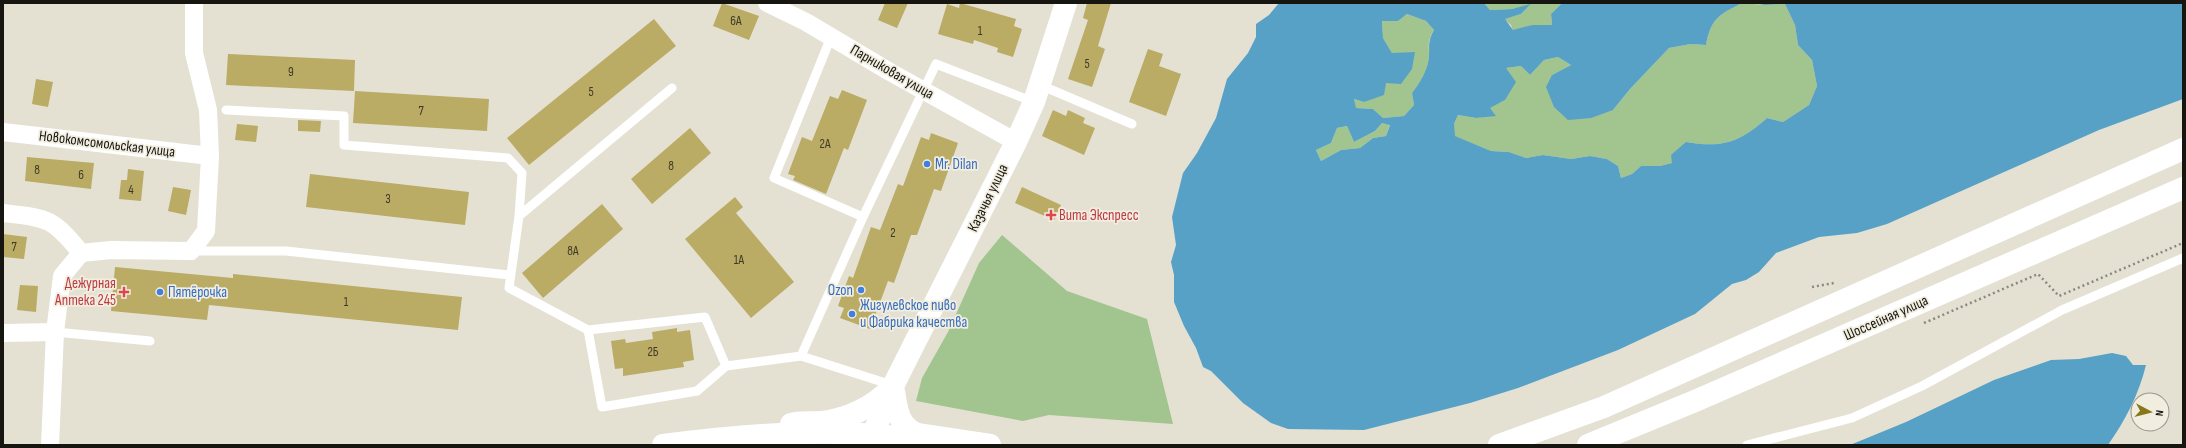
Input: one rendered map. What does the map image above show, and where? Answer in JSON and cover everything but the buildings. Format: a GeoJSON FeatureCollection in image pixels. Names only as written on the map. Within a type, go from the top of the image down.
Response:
{"type":"FeatureCollection","features":[{"type":"Feature","properties":{"kind":"main road","name":"Казачья улица"},"geometry":{"type":"LineString","coordinates":[[872,440],[893,386],[1016,142],[1037,93],[1066,3]]}},
{"type":"Feature","properties":{"kind":"main road"},"geometry":{"type":"LineString","coordinates":[[1499,445],[1604,407],[2183,150]]}},
{"type":"Feature","properties":{"kind":"main road","name":"Шоссейная улица"},"geometry":{"type":"LineString","coordinates":[[1588,445],[1702,398],[2183,188]]}},
{"type":"Feature","properties":{"kind":"main road","name":"Казачья улица"},"geometry":{"type":"LineString","coordinates":[[757,434],[794,423],[822,422],[844,418],[874,402],[893,386]]}},
{"type":"Feature","properties":{"kind":"main road"},"geometry":{"type":"LineString","coordinates":[[893,386],[901,423],[908,430],[917,434],[990,445]]}},
{"type":"Feature","properties":{"kind":"main road"},"geometry":{"type":"LineString","coordinates":[[663,445],[757,434],[806,433],[872,440],[974,445]]}},
{"type":"Feature","properties":{"kind":"main road"},"geometry":{"type":"LineString","coordinates":[[695,441],[728,445]]}},
{"type":"Feature","properties":{"kind":"street"},"geometry":{"type":"LineString","coordinates":[[50,445],[55,332],[62,276],[81,253],[111,250],[191,251],[206,231],[210,156],[208,110],[194,53],[194,3]]}},
{"type":"Feature","properties":{"kind":"street","name":"Парниковая улица"},"geometry":{"type":"LineString","coordinates":[[767,3],[806,22],[1016,142]]}},
{"type":"Feature","properties":{"kind":"street","name":"Новокомсомольская улица"},"geometry":{"type":"LineString","coordinates":[[3,132],[210,156]]}},
{"type":"Feature","properties":{"kind":"street"},"geometry":{"type":"LineString","coordinates":[[3,213],[42,218],[62,229],[81,253]]}},
{"type":"Feature","properties":{"kind":"street"},"geometry":{"type":"LineString","coordinates":[[3,333],[55,332]]}},
{"type":"Feature","properties":{"kind":"lane"},"geometry":{"type":"LineString","coordinates":[[831,37],[774,178],[863,217]]}},
{"type":"Feature","properties":{"kind":"lane"},"geometry":{"type":"LineString","coordinates":[[801,356],[863,217],[936,64],[1037,93],[1132,124]]}},
{"type":"Feature","properties":{"kind":"lane"},"geometry":{"type":"LineString","coordinates":[[519,216],[672,88]]}},
{"type":"Feature","properties":{"kind":"lane"},"geometry":{"type":"LineString","coordinates":[[226,110],[344,116],[344,145],[508,158],[522,173],[519,216],[510,275],[510,288],[588,330],[705,317],[726,366]]}},
{"type":"Feature","properties":{"kind":"lane"},"geometry":{"type":"LineString","coordinates":[[191,251],[286,251],[510,275]]}},
{"type":"Feature","properties":{"kind":"lane"},"geometry":{"type":"LineString","coordinates":[[1747,445],[1852,418],[1922,386],[2062,310],[2183,258]]}},
{"type":"Feature","properties":{"kind":"lane"},"geometry":{"type":"LineString","coordinates":[[588,330],[602,407],[697,391],[726,366],[801,356],[893,386]]}},
{"type":"Feature","properties":{"kind":"lane"},"geometry":{"type":"LineString","coordinates":[[55,332],[150,342]]}},
{"type":"Feature","properties":{"kind":"green space"},"geometry":{"type":"Polygon","coordinates":[[[1484,3],[1562,3],[1551,14],[1552,25],[1532,25],[1513,31],[1511,25],[1504,19],[1521,14],[1530,5],[1512,9],[1490,10],[1484,3]]]}},
{"type":"Feature","properties":{"kind":"green space"},"geometry":{"type":"Polygon","coordinates":[[[1742,3],[1765,5],[1785,4],[1795,25],[1798,45],[1812,60],[1817,86],[1809,105],[1783,122],[1767,118],[1748,133],[1730,142],[1720,144],[1699,144],[1686,142],[1672,163],[1660,166],[1641,166],[1632,174],[1621,178],[1618,166],[1607,159],[1590,156],[1571,159],[1543,155],[1526,158],[1509,152],[1491,151],[1454,136],[1454,124],[1458,115],[1476,118],[1495,115],[1489,108],[1505,100],[1506,68],[1521,66],[1530,75],[1544,60],[1558,57],[1571,65],[1552,75],[1613,110],[1630,89],[1669,48],[1691,44],[1706,45],[1710,29],[1717,18],[1742,3]]]}},
{"type":"Feature","properties":{"kind":"green space"},"geometry":{"type":"Polygon","coordinates":[[[1407,14],[1426,21],[1434,30],[1429,42],[1429,58],[1427,67],[1422,79],[1412,93],[1414,105],[1404,116],[1383,118],[1373,109],[1355,108],[1354,99],[1364,102],[1386,83],[1392,53],[1383,38],[1382,21],[1398,21],[1407,14]]]}},
{"type":"Feature","properties":{"kind":"green space"},"geometry":{"type":"Polygon","coordinates":[[[1382,123],[1390,124],[1386,136],[1373,138],[1360,148],[1341,150],[1321,161],[1316,150],[1331,143],[1337,128],[1347,126],[1354,142],[1375,131],[1382,123]]]}},
{"type":"Feature","properties":{"kind":"green space"},"geometry":{"type":"Polygon","coordinates":[[[1002,235],[1067,291],[1147,319],[1173,424],[1049,415],[1023,421],[916,401],[922,378],[948,332],[979,263],[1002,235]]]}},
{"type":"Feature","properties":{"kind":"water"},"geometry":{"type":"Polygon","coordinates":[[[1279,3],[1484,3],[1490,10],[1512,9],[1531,4],[1521,14],[1505,19],[1513,30],[1532,25],[1552,25],[1551,14],[1562,3],[1742,3],[1717,18],[1710,29],[1706,45],[1691,44],[1669,48],[1630,89],[1613,110],[1591,118],[1568,120],[1554,107],[1546,87],[1552,75],[1571,65],[1558,57],[1544,60],[1530,75],[1521,66],[1506,68],[1516,82],[1505,100],[1490,108],[1496,116],[1476,118],[1458,115],[1454,124],[1455,136],[1491,151],[1509,152],[1526,158],[1543,155],[1571,159],[1590,156],[1607,159],[1618,166],[1621,178],[1632,174],[1641,166],[1660,166],[1672,163],[1671,155],[1686,142],[1699,144],[1720,144],[1730,142],[1748,133],[1767,118],[1783,122],[1809,105],[1817,86],[1812,60],[1798,45],[1795,25],[1785,4],[1765,5],[1751,3],[2183,3],[2183,99],[2099,130],[1887,224],[1857,233],[1819,237],[1776,253],[1759,272],[1746,280],[1732,284],[1695,314],[1618,350],[1518,388],[1470,403],[1364,430],[1288,429],[1271,423],[1243,403],[1211,371],[1203,367],[1196,348],[1184,326],[1174,302],[1174,275],[1171,262],[1176,245],[1172,217],[1183,173],[1197,153],[1216,118],[1227,79],[1248,53],[1256,37],[1256,24],[1269,15],[1279,3]],[[1407,14],[1398,21],[1382,21],[1383,38],[1392,53],[1415,52],[1412,69],[1401,84],[1386,83],[1384,95],[1364,102],[1354,99],[1356,108],[1373,109],[1383,118],[1404,116],[1414,105],[1412,93],[1422,79],[1427,67],[1430,39],[1434,30],[1426,21],[1407,14]],[[1382,123],[1375,131],[1354,142],[1347,126],[1337,128],[1331,143],[1316,150],[1321,161],[1341,150],[1360,148],[1373,138],[1386,136],[1390,125],[1382,123]]]}},
{"type":"Feature","properties":{"kind":"water"},"geometry":{"type":"Polygon","coordinates":[[[2112,353],[2126,356],[2133,365],[2146,365],[2137,392],[2130,392],[2130,409],[2108,445],[1850,445],[1906,422],[1994,380],[2051,360],[2079,359],[2112,353]]]}},
{"type":"Feature","properties":{"kind":"place","name":"Mr. Dilan"},"geometry":{"type":"Point","coordinates":[927,164]}},
{"type":"Feature","properties":{"kind":"place","name":"Вита Экспресс"},"geometry":{"type":"Point","coordinates":[1051,215]}},
{"type":"Feature","properties":{"kind":"place","name":"Ozon"},"geometry":{"type":"Point","coordinates":[861,290]}},
{"type":"Feature","properties":{"kind":"place","name":"Дежурная Аптека 245"},"geometry":{"type":"Point","coordinates":[124,292]}},
{"type":"Feature","properties":{"kind":"place","name":"Пятёрочка"},"geometry":{"type":"Point","coordinates":[160,292]}},
{"type":"Feature","properties":{"kind":"place","name":"Жигулевское пиво и Фабрика качества"},"geometry":{"type":"Point","coordinates":[852,314]}}]}
